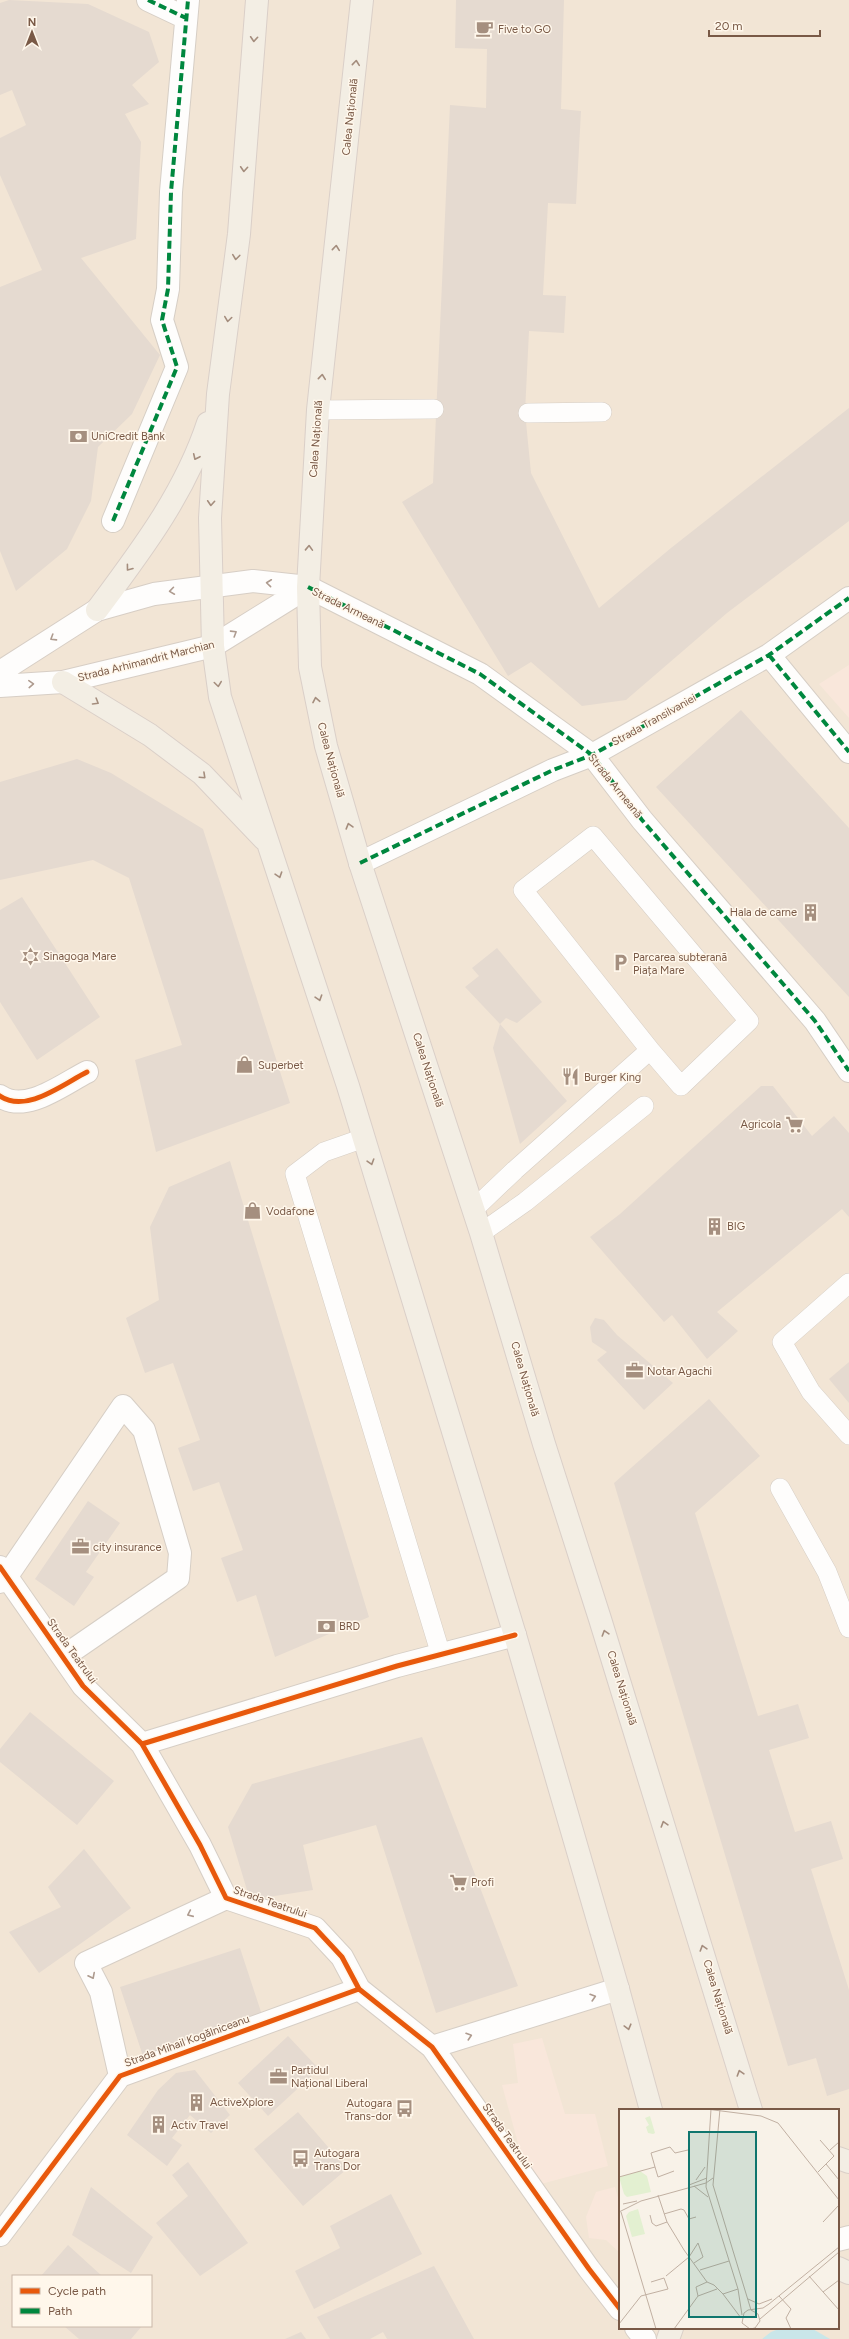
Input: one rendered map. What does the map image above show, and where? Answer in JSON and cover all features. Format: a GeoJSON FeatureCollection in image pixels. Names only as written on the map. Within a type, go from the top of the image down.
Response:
{"type":"FeatureCollection","features":[{"type":"Feature","properties":{"kind":"main road"},"geometry":{"type":"LineString","coordinates":[[257,0],[239,234],[218,394],[210,518],[210,586],[213,646],[220,697],[364,1138],[514,1635],[618,1989],[651,2109]]}},
{"type":"Feature","properties":{"kind":"main road","name":"Calea Națională"},"geometry":{"type":"LineString","coordinates":[[362,0],[318,410],[308,587],[310,667],[326,746],[360,863],[474,1210],[544,1444],[617,1672],[751,2109]]}},
{"type":"Feature","properties":{"kind":"main road"},"geometry":{"type":"LineString","coordinates":[[97,610],[157,528],[197,456],[218,394]]}},
{"type":"Feature","properties":{"kind":"main road"},"geometry":{"type":"LineString","coordinates":[[63,682],[150,735],[202,774],[268,843]]}},
{"type":"Feature","properties":{"kind":"main road"},"geometry":{"type":"LineString","coordinates":[[839,2158],[849,2162]]}},
{"type":"Feature","properties":{"kind":"main road"},"geometry":{"type":"LineString","coordinates":[[839,2268],[849,2273]]}},
{"type":"Feature","properties":{"kind":"main road"},"geometry":{"type":"LineString","coordinates":[[668,2339],[672,2329]]}},
{"type":"Feature","properties":{"kind":"street"},"geometry":{"type":"LineString","coordinates":[[113,521],[177,367],[162,320],[168,289],[171,192],[187,9],[148,0]]}},
{"type":"Feature","properties":{"kind":"street"},"geometry":{"type":"LineString","coordinates":[[0,672],[97,610],[154,594],[253,581],[308,587]]}},
{"type":"Feature","properties":{"kind":"street","name":"Strada Arhimandrit Marchian"},"geometry":{"type":"LineString","coordinates":[[0,686],[63,682],[213,646],[308,587]]}},
{"type":"Feature","properties":{"kind":"street","name":"Strada Armeană"},"geometry":{"type":"LineString","coordinates":[[308,587],[480,674],[592,755],[642,820],[815,1021],[849,1071]]}},
{"type":"Feature","properties":{"kind":"street","name":"Strada Transilvaniei"},"geometry":{"type":"LineString","coordinates":[[360,863],[553,770],[592,755],[769,655],[849,598]]}},
{"type":"Feature","properties":{"kind":"street"},"geometry":{"type":"LineString","coordinates":[[769,655],[849,752]]}},
{"type":"Feature","properties":{"kind":"street"},"geometry":{"type":"LineString","coordinates":[[0,1096],[7,1101],[32,1101],[87,1072]]}},
{"type":"Feature","properties":{"kind":"street"},"geometry":{"type":"LineString","coordinates":[[2,1575],[123,1406],[144,1430],[180,1553],[178,1578],[63,1657]]}},
{"type":"Feature","properties":{"kind":"street","name":"Strada Teatrului"},"geometry":{"type":"LineString","coordinates":[[2,1575],[83,1686],[142,1744],[200,1845],[226,1898],[315,1928],[342,1957],[358,1989],[432,2047],[589,2269],[619,2308]]}},
{"type":"Feature","properties":{"kind":"street"},"geometry":{"type":"LineString","coordinates":[[142,1744],[397,1666],[514,1635]]}},
{"type":"Feature","properties":{"kind":"street","name":"Strada Mihail Kogălniceanu"},"geometry":{"type":"LineString","coordinates":[[120,2076],[101,1992],[86,1963],[226,1898]]}},
{"type":"Feature","properties":{"kind":"street","name":"Strada Mihail Kogălniceanu"},"geometry":{"type":"LineString","coordinates":[[0,2235],[120,2076],[358,1989]]}},
{"type":"Feature","properties":{"kind":"street"},"geometry":{"type":"LineString","coordinates":[[432,2047],[618,1989]]}},
{"type":"Feature","properties":{"kind":"street"},"geometry":{"type":"LineString","coordinates":[[839,2240],[849,2237]]}},
{"type":"Feature","properties":{"kind":"street"},"geometry":{"type":"LineString","coordinates":[[637,2329],[645,2339]]}},
{"type":"Feature","properties":{"kind":"lane"},"geometry":{"type":"LineString","coordinates":[[318,410],[434,409]]}},
{"type":"Feature","properties":{"kind":"lane"},"geometry":{"type":"LineString","coordinates":[[528,413],[602,412]]}},
{"type":"Feature","properties":{"kind":"lane"},"geometry":{"type":"LineString","coordinates":[[593,836],[748,1021],[681,1086],[650,1050],[523,890],[593,836]]}},
{"type":"Feature","properties":{"kind":"lane"},"geometry":{"type":"LineString","coordinates":[[474,1210],[514,1170],[650,1050]]}},
{"type":"Feature","properties":{"kind":"lane"},"geometry":{"type":"LineString","coordinates":[[481,1233],[525,1202],[644,1106]]}},
{"type":"Feature","properties":{"kind":"lane"},"geometry":{"type":"LineString","coordinates":[[364,1138],[324,1152],[295,1174],[441,1655]]}},
{"type":"Feature","properties":{"kind":"lane"},"geometry":{"type":"LineString","coordinates":[[849,1283],[782,1342],[811,1392],[849,1435]]}},
{"type":"Feature","properties":{"kind":"lane"},"geometry":{"type":"LineString","coordinates":[[780,1488],[827,1572],[849,1628]]}},
{"type":"Feature","properties":{"kind":"shaded area"},"geometry":{"type":"Polygon","coordinates":[[[0,0],[849,0],[849,2339],[0,2339],[0,0]]]}},
{"type":"Feature","properties":{"kind":"shaded area"},"geometry":{"type":"Polygon","coordinates":[[[849,665],[849,718],[819,684],[849,665]]]}},
{"type":"Feature","properties":{"kind":"shaded area"},"geometry":{"type":"Polygon","coordinates":[[[542,2038],[565,2114],[595,2114],[608,2166],[530,2187],[502,2085],[518,2083],[513,2044],[542,2038]]]}},
{"type":"Feature","properties":{"kind":"shaded area"},"geometry":{"type":"Polygon","coordinates":[[[615,2187],[619,2201],[619,2252],[606,2240],[589,2238],[586,2217],[596,2192],[615,2187]]]}},
{"type":"Feature","properties":{"kind":"water"},"geometry":{"type":"Polygon","coordinates":[[[778,2329],[813,2329],[830,2339],[762,2339],[771,2332],[778,2329]]]}},
{"type":"Feature","properties":{"kind":"building"},"geometry":{"type":"Polygon","coordinates":[[[9,0],[88,4],[149,32],[159,62],[132,85],[149,104],[125,114],[141,142],[136,239],[81,258],[160,355],[132,414],[98,447],[91,501],[67,549],[16,591],[0,551],[0,287],[42,270],[0,175],[0,138],[26,125],[12,90],[0,95],[0,3],[9,0]]]}},
{"type":"Feature","properties":{"kind":"building"},"geometry":{"type":"Polygon","coordinates":[[[456,0],[564,0],[561,109],[581,111],[576,204],[548,203],[543,295],[566,296],[564,333],[529,331],[525,412],[531,473],[599,608],[671,548],[849,408],[849,521],[727,613],[626,700],[582,706],[531,662],[508,676],[402,502],[433,483],[450,105],[486,108],[487,49],[455,48],[456,0]]]}},
{"type":"Feature","properties":{"kind":"building","name":"Hala de carne"},"geometry":{"type":"Polygon","coordinates":[[[741,710],[849,828],[849,997],[656,787],[741,710]]]}},
{"type":"Feature","properties":{"kind":"building"},"geometry":{"type":"Polygon","coordinates":[[[77,759],[111,773],[203,829],[290,1103],[156,1152],[135,1060],[182,1045],[129,878],[93,860],[0,880],[0,782],[77,759]]]}},
{"type":"Feature","properties":{"kind":"building","name":"Sinagoga Mare"},"geometry":{"type":"Polygon","coordinates":[[[22,897],[100,1017],[37,1060],[0,1002],[0,910],[22,897]]]}},
{"type":"Feature","properties":{"kind":"building"},"geometry":{"type":"Polygon","coordinates":[[[497,948],[542,1002],[517,1023],[506,1018],[500,1024],[465,987],[479,976],[472,968],[497,948]]]}},
{"type":"Feature","properties":{"kind":"building"},"geometry":{"type":"Polygon","coordinates":[[[500,1024],[567,1101],[520,1144],[493,1048],[500,1024]]]}},
{"type":"Feature","properties":{"kind":"building","name":"BIG"},"geometry":{"type":"Polygon","coordinates":[[[761,1086],[773,1086],[812,1136],[834,1116],[849,1133],[849,1217],[842,1209],[717,1312],[738,1331],[707,1359],[672,1315],[664,1322],[590,1237],[620,1214],[761,1086]]]}},
{"type":"Feature","properties":{"kind":"building"},"geometry":{"type":"Polygon","coordinates":[[[230,1161],[369,1617],[275,1657],[256,1595],[237,1602],[221,1558],[243,1550],[219,1482],[193,1491],[178,1448],[200,1440],[173,1363],[145,1373],[126,1318],[159,1300],[150,1227],[169,1187],[230,1161]]]}},
{"type":"Feature","properties":{"kind":"building","name":"Notar Agachi"},"geometry":{"type":"Polygon","coordinates":[[[595,1318],[604,1320],[617,1335],[673,1383],[644,1410],[597,1360],[607,1352],[592,1342],[590,1327],[595,1318]]]}},
{"type":"Feature","properties":{"kind":"building"},"geometry":{"type":"Polygon","coordinates":[[[849,1362],[849,1403],[829,1379],[849,1362]]]}},
{"type":"Feature","properties":{"kind":"building"},"geometry":{"type":"Polygon","coordinates":[[[709,1399],[760,1456],[695,1513],[758,1716],[798,1704],[809,1738],[769,1750],[795,1832],[831,1821],[843,1859],[811,1869],[849,1990],[849,2089],[827,2096],[816,2058],[788,2066],[614,1483],[709,1399]]]}},
{"type":"Feature","properties":{"kind":"building","name":"city insurance"},"geometry":{"type":"Polygon","coordinates":[[[88,1501],[120,1523],[86,1572],[94,1577],[74,1606],[35,1579],[88,1501]]]}},
{"type":"Feature","properties":{"kind":"building"},"geometry":{"type":"Polygon","coordinates":[[[30,1712],[114,1781],[77,1825],[0,1762],[0,1749],[30,1712]]]}},
{"type":"Feature","properties":{"kind":"building"},"geometry":{"type":"Polygon","coordinates":[[[422,1737],[518,1986],[436,2013],[376,1825],[303,1845],[313,1890],[250,1900],[228,1827],[252,1784],[422,1737]]]}},
{"type":"Feature","properties":{"kind":"building"},"geometry":{"type":"Polygon","coordinates":[[[84,1849],[131,1908],[39,1973],[9,1932],[61,1907],[48,1887],[84,1849]]]}},
{"type":"Feature","properties":{"kind":"building"},"geometry":{"type":"Polygon","coordinates":[[[240,1948],[263,2018],[143,2056],[120,1987],[240,1948]]]}},
{"type":"Feature","properties":{"kind":"building","name":"Partidul Național Liberal"},"geometry":{"type":"Polygon","coordinates":[[[288,2036],[319,2069],[268,2116],[238,2083],[288,2036]]]}},
{"type":"Feature","properties":{"kind":"building"},"geometry":{"type":"Polygon","coordinates":[[[195,2070],[230,2115],[211,2133],[190,2115],[172,2138],[182,2145],[167,2166],[127,2135],[158,2090],[176,2073],[195,2070]]]}},
{"type":"Feature","properties":{"kind":"building","name":"Autogara Trans Dor"},"geometry":{"type":"Polygon","coordinates":[[[298,2112],[347,2169],[303,2206],[254,2149],[298,2112]]]}},
{"type":"Feature","properties":{"kind":"building"},"geometry":{"type":"Polygon","coordinates":[[[188,2162],[248,2243],[200,2276],[156,2223],[188,2196],[172,2175],[188,2162]]]}},
{"type":"Feature","properties":{"kind":"building"},"geometry":{"type":"Polygon","coordinates":[[[91,2187],[153,2237],[131,2273],[72,2235],[91,2187]]]}},
{"type":"Feature","properties":{"kind":"building"},"geometry":{"type":"Polygon","coordinates":[[[391,2194],[422,2254],[314,2309],[295,2271],[340,2248],[330,2226],[391,2194]]]}},
{"type":"Feature","properties":{"kind":"building"},"geometry":{"type":"Polygon","coordinates":[[[68,2245],[101,2275],[42,2275],[68,2245]]]}},
{"type":"Feature","properties":{"kind":"building"},"geometry":{"type":"Polygon","coordinates":[[[434,2266],[474,2339],[387,2339],[383,2332],[370,2339],[330,2339],[317,2317],[434,2266]]]}},
{"type":"Feature","properties":{"kind":"building"},"geometry":{"type":"Polygon","coordinates":[[[65,2327],[141,2327],[131,2339],[79,2339],[65,2327]]]}},
{"type":"Feature","properties":{"kind":"building"},"geometry":{"type":"Polygon","coordinates":[[[301,2332],[306,2339],[285,2339],[301,2332]]]}},
{"type":"Feature","properties":{"kind":"marked path"},"geometry":{"type":"LineString","coordinates":[[148,0],[186,18]]}},
{"type":"Feature","properties":{"kind":"marked path"},"geometry":{"type":"LineString","coordinates":[[113,521],[177,367],[162,320],[168,289],[171,192],[188,0]]}},
{"type":"Feature","properties":{"kind":"marked path"},"geometry":{"type":"LineString","coordinates":[[308,587],[480,674],[592,755],[642,820],[815,1021],[849,1071]]}},
{"type":"Feature","properties":{"kind":"marked path"},"geometry":{"type":"LineString","coordinates":[[360,863],[553,770],[592,755],[769,655],[849,598]]}},
{"type":"Feature","properties":{"kind":"marked path"},"geometry":{"type":"LineString","coordinates":[[769,655],[849,752]]}},
{"type":"Feature","properties":{"kind":"cycle path"},"geometry":{"type":"LineString","coordinates":[[0,1096],[10,1101],[21,1102],[33,1099],[56,1090],[87,1072]]}},
{"type":"Feature","properties":{"kind":"cycle path"},"geometry":{"type":"LineString","coordinates":[[0,1567],[83,1686],[142,1744],[200,1845],[226,1898],[315,1928],[342,1957],[359,1989],[432,2047],[589,2269],[619,2308]]}},
{"type":"Feature","properties":{"kind":"cycle path"},"geometry":{"type":"LineString","coordinates":[[142,1744],[397,1666],[515,1635]]}},
{"type":"Feature","properties":{"kind":"cycle path"},"geometry":{"type":"LineString","coordinates":[[0,2235],[120,2076],[359,1989]]}},
{"type":"Feature","properties":{"kind":"place","name":"Five to GO"},"geometry":{"type":"Point","coordinates":[485,29]}},
{"type":"Feature","properties":{"kind":"place","name":"UniCredit Bank"},"geometry":{"type":"Point","coordinates":[78,436]}},
{"type":"Feature","properties":{"kind":"place","name":"Hala de carne"},"geometry":{"type":"Point","coordinates":[810,912]}},
{"type":"Feature","properties":{"kind":"place","name":"Sinagoga Mare"},"geometry":{"type":"Point","coordinates":[30,956]}},
{"type":"Feature","properties":{"kind":"place","name":"Parcarea subterană Piața Mare"},"geometry":{"type":"Point","coordinates":[620,963]}},
{"type":"Feature","properties":{"kind":"place","name":"Superbet"},"geometry":{"type":"Point","coordinates":[245,1065]}},
{"type":"Feature","properties":{"kind":"place","name":"Burger King"},"geometry":{"type":"Point","coordinates":[571,1077]}},
{"type":"Feature","properties":{"kind":"place","name":"Agricola"},"geometry":{"type":"Point","coordinates":[794,1124]}},
{"type":"Feature","properties":{"kind":"place","name":"Vodafone"},"geometry":{"type":"Point","coordinates":[253,1211]}},
{"type":"Feature","properties":{"kind":"place","name":"BIG"},"geometry":{"type":"Point","coordinates":[714,1226]}},
{"type":"Feature","properties":{"kind":"place","name":"Notar Agachi"},"geometry":{"type":"Point","coordinates":[634,1371]}},
{"type":"Feature","properties":{"kind":"place","name":"city insurance"},"geometry":{"type":"Point","coordinates":[80,1547]}},
{"type":"Feature","properties":{"kind":"place","name":"BRD"},"geometry":{"type":"Point","coordinates":[326,1626]}},
{"type":"Feature","properties":{"kind":"place","name":"Profi"},"geometry":{"type":"Point","coordinates":[458,1882]}},
{"type":"Feature","properties":{"kind":"place","name":"Partidul Național Liberal"},"geometry":{"type":"Point","coordinates":[278,2076]}},
{"type":"Feature","properties":{"kind":"place","name":"ActiveXplore"},"geometry":{"type":"Point","coordinates":[197,2102]}},
{"type":"Feature","properties":{"kind":"place","name":"Autogara Trans-dor"},"geometry":{"type":"Point","coordinates":[405,2109]}},
{"type":"Feature","properties":{"kind":"place","name":"Activ Travel"},"geometry":{"type":"Point","coordinates":[158,2125]}},
{"type":"Feature","properties":{"kind":"place","name":"Autogara Trans Dor"},"geometry":{"type":"Point","coordinates":[301,2159]}}]}
